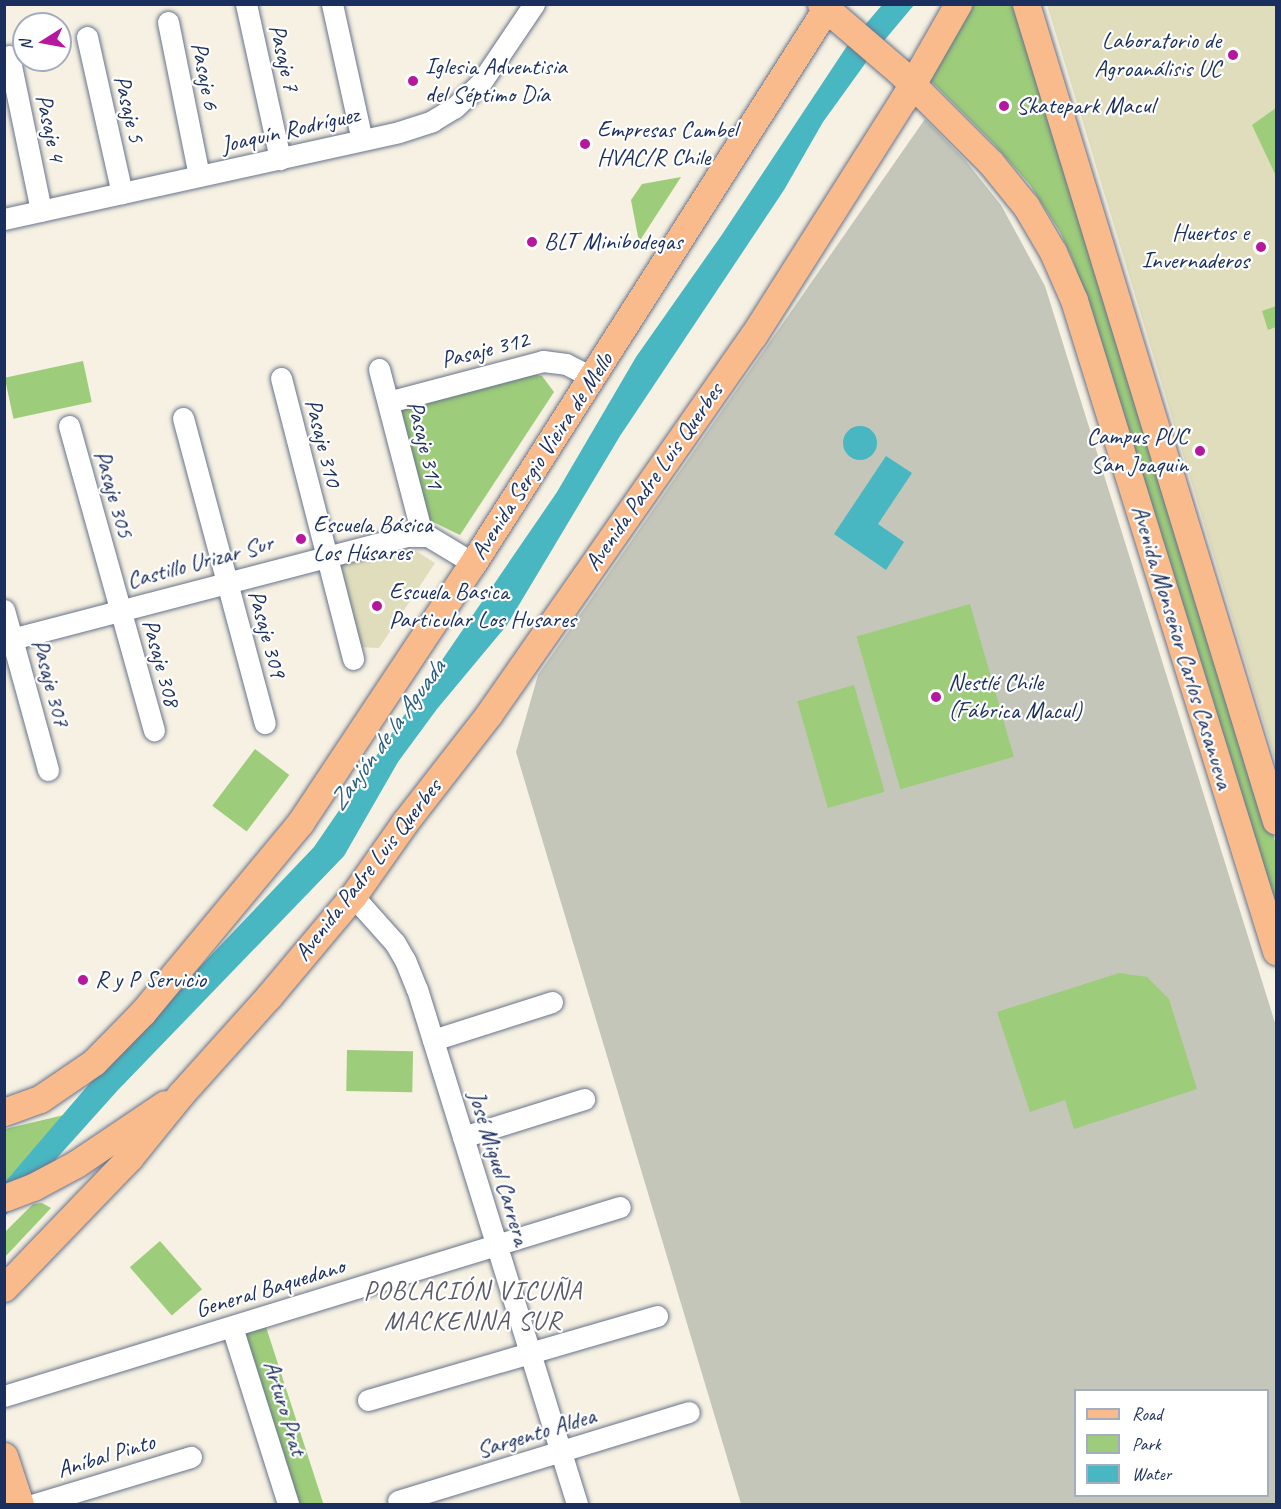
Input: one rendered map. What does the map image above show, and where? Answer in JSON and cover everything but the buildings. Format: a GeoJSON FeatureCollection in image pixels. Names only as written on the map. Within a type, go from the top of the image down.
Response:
{"type":"FeatureCollection","features":[{"type":"Feature","properties":{"kind":"main road","name":"Avenida Padre Luis Querbes"},"geometry":{"type":"LineString","coordinates":[[181,1094],[269,996],[353,896],[405,822],[514,679],[753,336],[903,75],[958,4]]}},
{"type":"Feature","properties":{"kind":"main road","name":"Avenida Monseñor Carlos Casanueva"},"geometry":{"type":"LineString","coordinates":[[1026,4],[1276,821]]}},
{"type":"Feature","properties":{"kind":"main road","name":"Avenida Monseñor Carlos Casanueva"},"geometry":{"type":"LineString","coordinates":[[830,11],[903,75],[991,163],[1026,206],[1053,252],[1074,300],[1276,951]]}},
{"type":"Feature","properties":{"kind":"main road","name":"Avenida Sergio Vieira de Mello"},"geometry":{"type":"LineString","coordinates":[[4,1112],[40,1099],[76,1077],[94,1062],[143,1012],[300,823],[473,563],[830,11]]}},
{"type":"Feature","properties":{"kind":"main road"},"geometry":{"type":"LineString","coordinates":[[4,1198],[33,1187],[76,1164],[181,1094]]}},
{"type":"Feature","properties":{"kind":"main road"},"geometry":{"type":"LineString","coordinates":[[4,1288],[130,1157],[181,1094]]}},
{"type":"Feature","properties":{"kind":"main road"},"geometry":{"type":"LineString","coordinates":[[4,1456],[20,1504]]}},
{"type":"Feature","properties":{"kind":"street","name":"Pasaje 7"},"geometry":{"type":"LineString","coordinates":[[246,4],[280,159]]}},
{"type":"Feature","properties":{"kind":"street"},"geometry":{"type":"LineString","coordinates":[[332,4],[362,140]]}},
{"type":"Feature","properties":{"kind":"street","name":"Joaquín Rodríguez"},"geometry":{"type":"LineString","coordinates":[[4,219],[416,128],[454,108],[490,71],[534,4]]}},
{"type":"Feature","properties":{"kind":"street","name":"Pasaje 6"},"geometry":{"type":"LineString","coordinates":[[168,22],[200,176]]}},
{"type":"Feature","properties":{"kind":"street","name":"Pasaje 5"},"geometry":{"type":"LineString","coordinates":[[87,37],[122,193]]}},
{"type":"Feature","properties":{"kind":"street","name":"Pasaje 4"},"geometry":{"type":"LineString","coordinates":[[9,56],[41,211]]}},
{"type":"Feature","properties":{"kind":"street","name":"Pasaje 312"},"geometry":{"type":"LineString","coordinates":[[388,402],[543,361],[566,364],[592,377]]}},
{"type":"Feature","properties":{"kind":"street","name":"Pasaje 311"},"geometry":{"type":"LineString","coordinates":[[379,369],[422,534]]}},
{"type":"Feature","properties":{"kind":"street","name":"Pasaje 310"},"geometry":{"type":"LineString","coordinates":[[281,378],[352,659]]}},
{"type":"Feature","properties":{"kind":"street","name":"Pasaje 309"},"geometry":{"type":"LineString","coordinates":[[183,418],[265,723]]}},
{"type":"Feature","properties":{"kind":"street","name":"Pasaje 305"},"geometry":{"type":"LineString","coordinates":[[69,426],[120,610]]}},
{"type":"Feature","properties":{"kind":"street"},"geometry":{"type":"LineString","coordinates":[[422,534],[447,545],[473,563]]}},
{"type":"Feature","properties":{"kind":"street","name":"Castillo Urizar Sur"},"geometry":{"type":"LineString","coordinates":[[8,640],[326,555],[422,534]]}},
{"type":"Feature","properties":{"kind":"street","name":"Pasaje 307"},"geometry":{"type":"LineString","coordinates":[[4,610],[8,640],[48,770]]}},
{"type":"Feature","properties":{"kind":"street","name":"Pasaje 308"},"geometry":{"type":"LineString","coordinates":[[120,610],[154,730]]}},
{"type":"Feature","properties":{"kind":"street","name":"José Miguel Carrera"},"geometry":{"type":"LineString","coordinates":[[353,896],[395,943],[405,960],[433,1040],[577,1504]]}},
{"type":"Feature","properties":{"kind":"street"},"geometry":{"type":"LineString","coordinates":[[433,1040],[552,1002]]}},
{"type":"Feature","properties":{"kind":"street"},"geometry":{"type":"LineString","coordinates":[[463,1137],[584,1099]]}},
{"type":"Feature","properties":{"kind":"street","name":"General Baquedano"},"geometry":{"type":"LineString","coordinates":[[4,1396],[620,1207]]}},
{"type":"Feature","properties":{"kind":"street"},"geometry":{"type":"LineString","coordinates":[[368,1400],[657,1316]]}},
{"type":"Feature","properties":{"kind":"street","name":"Arturo Prat"},"geometry":{"type":"LineString","coordinates":[[232,1327],[288,1504]]}},
{"type":"Feature","properties":{"kind":"street","name":"Sargento Aldea"},"geometry":{"type":"LineString","coordinates":[[398,1501],[689,1412]]}},
{"type":"Feature","properties":{"kind":"street","name":"Aníbal Pinto"},"geometry":{"type":"LineString","coordinates":[[35,1504],[191,1457]]}},
{"type":"Feature","properties":{"kind":"shaded area"},"geometry":{"type":"Polygon","coordinates":[[[1047,5],[1276,5],[1276,763],[1084,126],[1047,5]]]}},
{"type":"Feature","properties":{"kind":"shaded area","name":"Nestlé Chile (Fábrica Macul)"},"geometry":{"type":"Polygon","coordinates":[[[925,119],[965,160],[1001,205],[1045,286],[1276,1026],[1276,1504],[741,1504],[516,752],[538,675],[925,119]]]}},
{"type":"Feature","properties":{"kind":"shaded area","name":"Escuela Basica Particular Los Husares"},"geometry":{"type":"Polygon","coordinates":[[[408,546],[435,563],[379,648],[357,647],[338,565],[408,546]]]}},
{"type":"Feature","properties":{"kind":"green space"},"geometry":{"type":"Polygon","coordinates":[[[971,5],[1020,5],[1276,844],[1276,913],[1094,318],[1072,258],[1060,232],[1030,185],[994,144],[928,78],[971,5]]]}},
{"type":"Feature","properties":{"kind":"green space"},"geometry":{"type":"Polygon","coordinates":[[[1276,108],[1276,176],[1252,125],[1276,108]]]}},
{"type":"Feature","properties":{"kind":"green space"},"geometry":{"type":"Polygon","coordinates":[[[681,177],[639,242],[631,200],[642,184],[681,177]]]}},
{"type":"Feature","properties":{"kind":"green space"},"geometry":{"type":"Polygon","coordinates":[[[1276,306],[1276,327],[1268,330],[1262,311],[1276,306]]]}},
{"type":"Feature","properties":{"kind":"green space"},"geometry":{"type":"Polygon","coordinates":[[[83,361],[92,402],[13,419],[5,378],[83,361]]]}},
{"type":"Feature","properties":{"kind":"green space"},"geometry":{"type":"Polygon","coordinates":[[[525,372],[542,376],[554,392],[460,535],[427,519],[397,405],[525,372]]]}},
{"type":"Feature","properties":{"kind":"green space","name":"Nestlé Chile (Fábrica Macul)"},"geometry":{"type":"Polygon","coordinates":[[[970,604],[1014,757],[900,789],[857,637],[970,604]]]}},
{"type":"Feature","properties":{"kind":"green space"},"geometry":{"type":"Polygon","coordinates":[[[854,685],[885,792],[828,808],[797,701],[854,685]]]}},
{"type":"Feature","properties":{"kind":"green space"},"geometry":{"type":"Polygon","coordinates":[[[255,749],[289,775],[247,832],[212,806],[255,749]]]}},
{"type":"Feature","properties":{"kind":"green space"},"geometry":{"type":"Polygon","coordinates":[[[1119,973],[1147,977],[1169,999],[1197,1089],[1074,1129],[1065,1100],[1030,1112],[997,1012],[1119,973]]]}},
{"type":"Feature","properties":{"kind":"green space"},"geometry":{"type":"Polygon","coordinates":[[[347,1050],[413,1051],[412,1092],[346,1091],[347,1050]]]}},
{"type":"Feature","properties":{"kind":"green space"},"geometry":{"type":"Polygon","coordinates":[[[64,1115],[5,1182],[5,1129],[64,1115]]]}},
{"type":"Feature","properties":{"kind":"green space"},"geometry":{"type":"Polygon","coordinates":[[[42,1203],[51,1208],[5,1257],[5,1232],[33,1204],[42,1203]]]}},
{"type":"Feature","properties":{"kind":"green space"},"geometry":{"type":"Polygon","coordinates":[[[160,1241],[202,1289],[172,1316],[130,1267],[160,1241]]]}},
{"type":"Feature","properties":{"kind":"green space"},"geometry":{"type":"Polygon","coordinates":[[[266,1327],[323,1504],[297,1504],[242,1335],[266,1327]]]}},
{"type":"Feature","properties":{"kind":"water"},"geometry":{"type":"Polygon","coordinates":[[[882,5],[914,5],[867,61],[823,122],[784,190],[620,436],[507,625],[437,709],[398,762],[344,856],[118,1090],[5,1216],[5,1182],[96,1076],[314,847],[557,492],[636,357],[721,236],[847,46],[882,5]]]}},
{"type":"Feature","properties":{"kind":"water"},"geometry":{"type":"Polygon","coordinates":[[[860,426],[872,431],[877,443],[872,455],[860,460],[848,455],[843,443],[848,431],[860,426]]]}},
{"type":"Feature","properties":{"kind":"water"},"geometry":{"type":"Polygon","coordinates":[[[886,456],[912,473],[878,524],[904,542],[886,570],[834,534],[886,456]]]}},
{"type":"Feature","properties":{"kind":"place","name":"Laboratorio de Agroanálisis UC"},"geometry":{"type":"Point","coordinates":[1233,55]}},
{"type":"Feature","properties":{"kind":"place","name":"Iglesia Adventisia del Séptimo Día"},"geometry":{"type":"Point","coordinates":[413,81]}},
{"type":"Feature","properties":{"kind":"place","name":"Skatepark Macul"},"geometry":{"type":"Point","coordinates":[1004,106]}},
{"type":"Feature","properties":{"kind":"place","name":"Empresas Cambel HVAC/R Chile"},"geometry":{"type":"Point","coordinates":[585,144]}},
{"type":"Feature","properties":{"kind":"place","name":"BLT Minibodegas"},"geometry":{"type":"Point","coordinates":[532,242]}},
{"type":"Feature","properties":{"kind":"place","name":"Huertos e Invernaderos"},"geometry":{"type":"Point","coordinates":[1261,247]}},
{"type":"Feature","properties":{"kind":"place","name":"Campus PUC San Joaquin"},"geometry":{"type":"Point","coordinates":[1200,451]}},
{"type":"Feature","properties":{"kind":"place","name":"Escuela Básica Los Húsares"},"geometry":{"type":"Point","coordinates":[301,539]}},
{"type":"Feature","properties":{"kind":"place","name":"Escuela Basica Particular Los Husares"},"geometry":{"type":"Point","coordinates":[377,606]}},
{"type":"Feature","properties":{"kind":"place","name":"Nestlé Chile (Fábrica Macul)"},"geometry":{"type":"Point","coordinates":[936,697]}},
{"type":"Feature","properties":{"kind":"place","name":"R y P Servicio"},"geometry":{"type":"Point","coordinates":[83,980]}},
{"type":"Feature","properties":{"kind":"district","name":"POBLACIÓN VICUÑA MACKENNA SUR"},"geometry":{"type":"Point","coordinates":[473,1306]}},
{"type":"Feature","properties":{"kind":"water label","name":"Zanjón de la Aguada"},"geometry":{"type":"Point","coordinates":[387,735]}}]}
